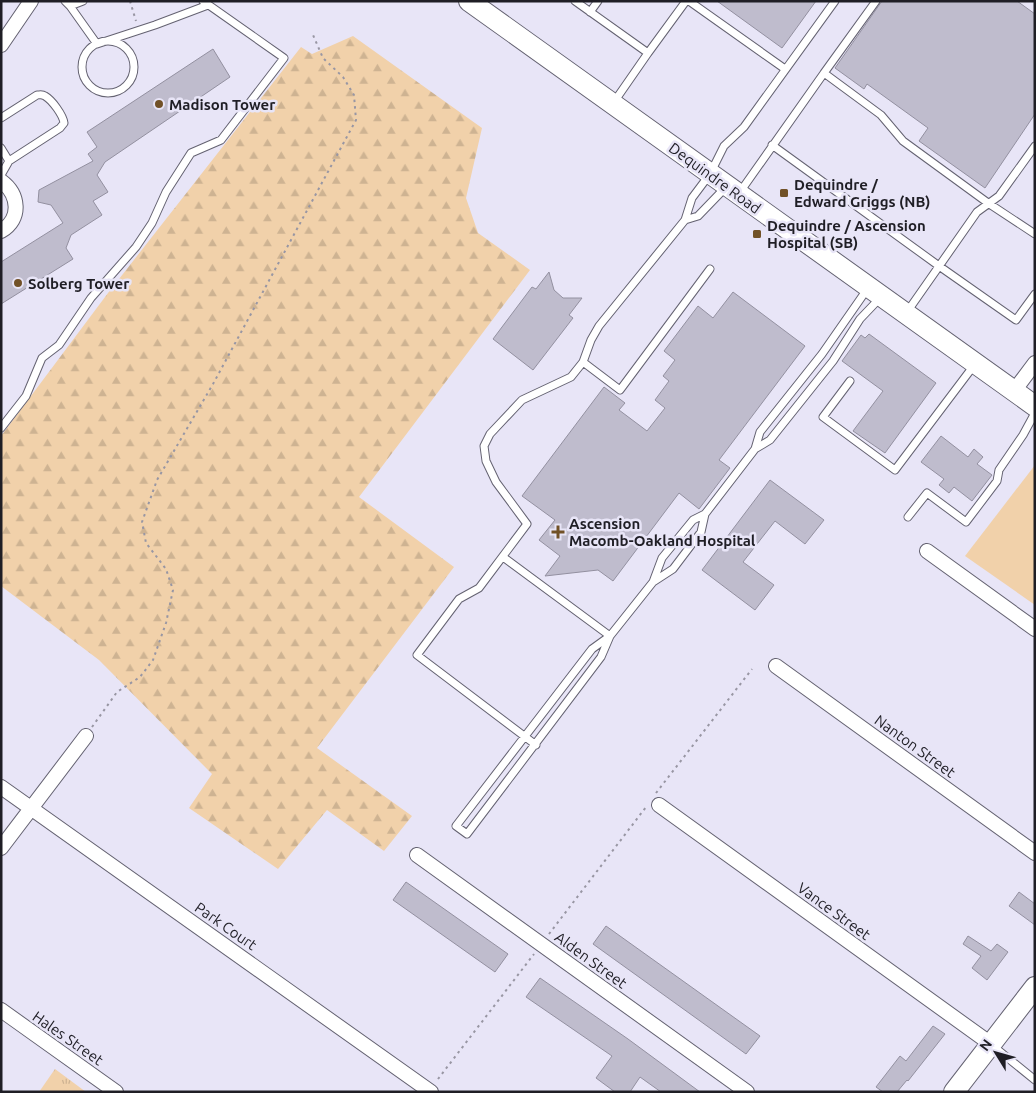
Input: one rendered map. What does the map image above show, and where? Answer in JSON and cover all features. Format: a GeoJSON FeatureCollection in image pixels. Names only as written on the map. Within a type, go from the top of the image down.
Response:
{"type":"FeatureCollection","features":[{"type":"Feature","properties":{"kind":"main road","name":"Dequindre Road"},"geometry":{"type":"LineString","coordinates":[[470,2],[1035,406]]}},
{"type":"Feature","properties":{"kind":"main road"},"geometry":{"type":"LineString","coordinates":[[954,1092],[1033,991]]}},
{"type":"Feature","properties":{"kind":"street"},"geometry":{"type":"LineString","coordinates":[[1,45],[31,1]]}},
{"type":"Feature","properties":{"kind":"street"},"geometry":{"type":"LineString","coordinates":[[1,181],[12,191],[16,206],[15,217],[1,231]]}},
{"type":"Feature","properties":{"kind":"street"},"geometry":{"type":"LineString","coordinates":[[1014,392],[1035,363]]}},
{"type":"Feature","properties":{"kind":"street"},"geometry":{"type":"LineString","coordinates":[[927,552],[1035,629]]}},
{"type":"Feature","properties":{"kind":"street","name":"Nanton Street"},"geometry":{"type":"LineString","coordinates":[[776,666],[1035,853]]}},
{"type":"Feature","properties":{"kind":"street"},"geometry":{"type":"LineString","coordinates":[[1,848],[86,736]]}},
{"type":"Feature","properties":{"kind":"street","name":"Park Court"},"geometry":{"type":"LineString","coordinates":[[1,787],[428,1091]]}},
{"type":"Feature","properties":{"kind":"street","name":"Vance Street"},"geometry":{"type":"LineString","coordinates":[[659,805],[990,1044]]}},
{"type":"Feature","properties":{"kind":"street","name":"Alden Street"},"geometry":{"type":"LineString","coordinates":[[417,855],[747,1092]]}},
{"type":"Feature","properties":{"kind":"street","name":"Hales Street"},"geometry":{"type":"LineString","coordinates":[[1,1010],[116,1092]]}},
{"type":"Feature","properties":{"kind":"lane"},"geometry":{"type":"LineString","coordinates":[[83,1],[67,4],[97,44]]}},
{"type":"Feature","properties":{"kind":"lane"},"geometry":{"type":"LineString","coordinates":[[575,1],[648,53]]}},
{"type":"Feature","properties":{"kind":"lane"},"geometry":{"type":"LineString","coordinates":[[590,12],[598,1]]}},
{"type":"Feature","properties":{"kind":"lane"},"geometry":{"type":"LineString","coordinates":[[613,104],[687,1],[785,69]]}},
{"type":"Feature","properties":{"kind":"lane"},"geometry":{"type":"LineString","coordinates":[[536,745],[417,655],[459,599],[479,588],[527,524],[496,482],[486,461],[484,446],[490,434],[522,400],[571,377],[583,362],[591,340],[599,326],[685,220],[692,198],[710,174],[724,146],[744,127],[835,1]]}},
{"type":"Feature","properties":{"kind":"lane"},"geometry":{"type":"LineString","coordinates":[[685,220],[698,216],[733,190],[772,145],[876,1]]}},
{"type":"Feature","properties":{"kind":"lane"},"geometry":{"type":"LineString","coordinates":[[1,428],[26,396],[42,358],[59,345],[92,298],[136,247],[152,222],[166,192],[191,153],[221,140],[284,58],[205,3],[154,25],[97,44],[90,49],[82,65],[86,82],[100,92],[118,91],[131,80],[134,72],[134,63],[131,55],[126,48],[118,43],[104,42],[97,44]]}},
{"type":"Feature","properties":{"kind":"lane"},"geometry":{"type":"LineString","coordinates":[[824,73],[880,115],[902,141],[988,203],[1035,234]]}},
{"type":"Feature","properties":{"kind":"lane"},"geometry":{"type":"LineString","coordinates":[[1,118],[37,95],[43,95],[47,97],[64,118],[64,123],[60,128],[10,161],[1,175]]}},
{"type":"Feature","properties":{"kind":"lane"},"geometry":{"type":"LineString","coordinates":[[772,145],[1016,320],[1035,294]]}},
{"type":"Feature","properties":{"kind":"lane"},"geometry":{"type":"LineString","coordinates":[[905,314],[977,212],[999,196],[1035,146]]}},
{"type":"Feature","properties":{"kind":"lane"},"geometry":{"type":"LineString","coordinates":[[1,148],[10,161]]}},
{"type":"Feature","properties":{"kind":"lane"},"geometry":{"type":"LineString","coordinates":[[583,362],[620,390],[710,269]]}},
{"type":"Feature","properties":{"kind":"lane"},"geometry":{"type":"LineString","coordinates":[[755,449],[770,440],[833,361],[875,292]]}},
{"type":"Feature","properties":{"kind":"lane"},"geometry":{"type":"LineString","coordinates":[[653,582],[673,569],[701,532],[705,514],[755,449],[760,432],[822,354],[875,292]]}},
{"type":"Feature","properties":{"kind":"lane"},"geometry":{"type":"LineString","coordinates":[[850,381],[824,417],[895,470],[975,364]]}},
{"type":"Feature","properties":{"kind":"lane"},"geometry":{"type":"LineString","coordinates":[[908,517],[927,493],[966,522],[997,481],[999,470],[1023,435],[1035,413]]}},
{"type":"Feature","properties":{"kind":"lane"},"geometry":{"type":"LineString","coordinates":[[610,636],[601,657],[468,834],[456,826],[592,650],[610,636],[653,582],[662,558],[693,520],[705,514]]}},
{"type":"Feature","properties":{"kind":"lane"},"geometry":{"type":"LineString","coordinates":[[503,557],[610,636]]}},
{"type":"Feature","properties":{"kind":"lane"},"geometry":{"type":"LineString","coordinates":[[990,1044],[1035,1080]]}},
{"type":"Feature","properties":{"kind":"path"},"geometry":{"type":"LineString","coordinates":[[130,1],[136,22]]}},
{"type":"Feature","properties":{"kind":"path"},"geometry":{"type":"LineString","coordinates":[[86,736],[117,692],[140,677],[153,660],[166,623],[173,590],[166,569],[146,543],[142,522],[157,480],[213,384],[356,120],[354,95],[343,77],[324,58],[313,35]]}},
{"type":"Feature","properties":{"kind":"path"},"geometry":{"type":"LineString","coordinates":[[438,1079],[537,950]]}},
{"type":"Feature","properties":{"kind":"green space"},"geometry":{"type":"Polygon","coordinates":[[[353,36],[482,128],[466,198],[478,233],[530,270],[359,497],[454,567],[317,748],[412,816],[384,851],[327,810],[278,869],[189,808],[212,774],[99,660],[1,586],[1,436],[108,293],[301,47],[312,54],[353,36]]]}},
{"type":"Feature","properties":{"kind":"green space"},"geometry":{"type":"Polygon","coordinates":[[[1035,465],[1035,605],[965,556],[1035,465]]]}},
{"type":"Feature","properties":{"kind":"green space"},"geometry":{"type":"Polygon","coordinates":[[[55,1069],[86,1092],[39,1092],[55,1069]]]}},
{"type":"Feature","properties":{"kind":"building"},"geometry":{"type":"Polygon","coordinates":[[[717,1],[816,1],[782,48],[717,1]]]}},
{"type":"Feature","properties":{"kind":"building"},"geometry":{"type":"Polygon","coordinates":[[[882,1],[1017,1],[1035,14],[1035,114],[985,188],[919,141],[928,128],[867,84],[864,89],[835,68],[882,1]]]}},
{"type":"Feature","properties":{"kind":"building"},"geometry":{"type":"Polygon","coordinates":[[[213,49],[230,77],[105,162],[97,175],[108,192],[93,201],[102,215],[71,235],[66,248],[73,259],[1,304],[1,262],[63,223],[51,205],[38,202],[39,190],[93,161],[88,154],[97,147],[87,132],[213,49]]]}},
{"type":"Feature","properties":{"kind":"building"},"geometry":{"type":"Polygon","coordinates":[[[549,272],[554,290],[563,298],[582,298],[569,315],[573,318],[533,370],[493,339],[532,287],[536,289],[549,272]]]}},
{"type":"Feature","properties":{"kind":"building"},"geometry":{"type":"Polygon","coordinates":[[[733,292],[805,346],[719,460],[730,468],[699,509],[679,493],[613,581],[598,570],[545,576],[560,556],[539,540],[555,520],[522,496],[604,387],[625,403],[619,410],[647,431],[665,408],[655,400],[669,381],[663,376],[675,360],[664,351],[698,306],[713,318],[733,292]]]}},
{"type":"Feature","properties":{"kind":"building"},"geometry":{"type":"Polygon","coordinates":[[[869,334],[936,383],[885,453],[853,431],[883,391],[842,361],[861,335],[865,338],[869,334]]]}},
{"type":"Feature","properties":{"kind":"building"},"geometry":{"type":"Polygon","coordinates":[[[941,436],[968,457],[974,449],[983,457],[977,464],[992,475],[972,501],[954,487],[949,493],[939,485],[944,479],[921,462],[941,436]]]}},
{"type":"Feature","properties":{"kind":"building"},"geometry":{"type":"Polygon","coordinates":[[[770,480],[824,520],[805,544],[775,521],[743,562],[774,585],[755,610],[702,570],[770,480]]]}},
{"type":"Feature","properties":{"kind":"building"},"geometry":{"type":"Polygon","coordinates":[[[406,882],[508,954],[495,972],[393,900],[406,882]]]}},
{"type":"Feature","properties":{"kind":"building"},"geometry":{"type":"Polygon","coordinates":[[[1019,892],[1035,904],[1035,925],[1009,906],[1019,892]]]}},
{"type":"Feature","properties":{"kind":"building"},"geometry":{"type":"Polygon","coordinates":[[[606,926],[760,1036],[746,1054],[593,944],[606,926]]]}},
{"type":"Feature","properties":{"kind":"building"},"geometry":{"type":"Polygon","coordinates":[[[968,936],[991,951],[997,944],[1008,952],[987,980],[972,968],[981,956],[963,944],[968,936]]]}},
{"type":"Feature","properties":{"kind":"building"},"geometry":{"type":"Polygon","coordinates":[[[540,978],[700,1092],[661,1092],[640,1077],[630,1092],[615,1092],[596,1078],[612,1056],[526,997],[540,978]]]}},
{"type":"Feature","properties":{"kind":"building"},"geometry":{"type":"Polygon","coordinates":[[[933,1026],[945,1034],[908,1081],[897,1092],[883,1092],[876,1087],[900,1056],[906,1061],[933,1026]]]}},
{"type":"Feature","properties":{"kind":"place","name":"Madison Tower"},"geometry":{"type":"Point","coordinates":[159,104]}},
{"type":"Feature","properties":{"kind":"place","name":"Dequindre / Edward Griggs (NB)"},"geometry":{"type":"Point","coordinates":[784,193]}},
{"type":"Feature","properties":{"kind":"place","name":"Dequindre / Ascension Hospital (SB)"},"geometry":{"type":"Point","coordinates":[757,234]}},
{"type":"Feature","properties":{"kind":"place","name":"Solberg Tower"},"geometry":{"type":"Point","coordinates":[18,283]}},
{"type":"Feature","properties":{"kind":"place","name":"Ascension Macomb-Oakland Hospital"},"geometry":{"type":"Point","coordinates":[558,532]}}]}
